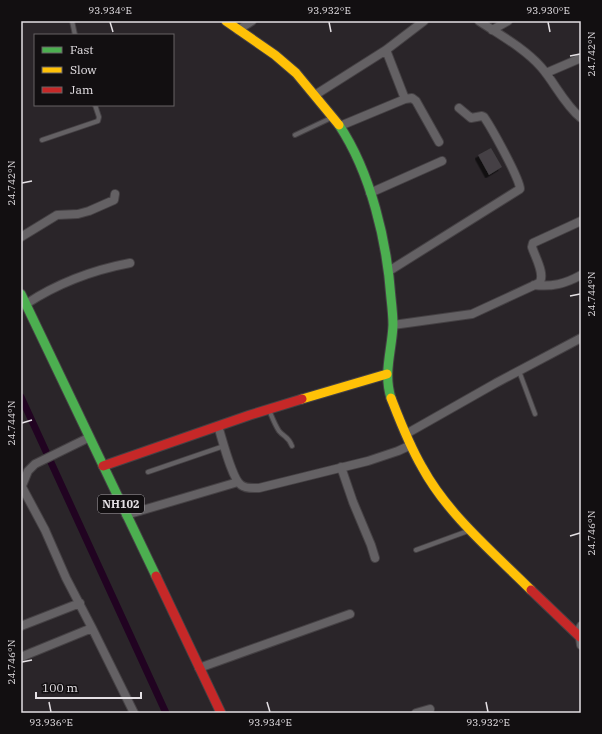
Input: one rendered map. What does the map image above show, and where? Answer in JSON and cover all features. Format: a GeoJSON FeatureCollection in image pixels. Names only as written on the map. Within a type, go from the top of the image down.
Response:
{"type":"FeatureCollection","features":[{"type":"Feature","properties":{"kind":"main road"},"geometry":{"type":"LineString","coordinates":[[226,21],[289,67],[308,86],[334,117],[358,160],[381,228],[389,271],[393,325],[387,374],[392,402],[422,468],[445,501],[470,530],[580,641]]}},
{"type":"Feature","properties":{"kind":"main road","name":"NH102"},"geometry":{"type":"LineString","coordinates":[[21,294],[88,438],[103,466],[221,713]]}},
{"type":"Feature","properties":{"kind":"main road"},"geometry":{"type":"LineString","coordinates":[[103,466],[269,409],[387,374]]}},
{"type":"Feature","properties":{"kind":"street"},"geometry":{"type":"LineString","coordinates":[[238,30],[252,21]]}},
{"type":"Feature","properties":{"kind":"street"},"geometry":{"type":"LineString","coordinates":[[315,95],[386,50],[424,21]]}},
{"type":"Feature","properties":{"kind":"street"},"geometry":{"type":"LineString","coordinates":[[479,21],[534,60],[581,118]]}},
{"type":"Feature","properties":{"kind":"street"},"geometry":{"type":"LineString","coordinates":[[492,30],[508,21]]}},
{"type":"Feature","properties":{"kind":"street"},"geometry":{"type":"LineString","coordinates":[[386,50],[405,99]]}},
{"type":"Feature","properties":{"kind":"street"},"geometry":{"type":"LineString","coordinates":[[546,73],[581,58]]}},
{"type":"Feature","properties":{"kind":"street"},"geometry":{"type":"LineString","coordinates":[[340,126],[405,99],[412,98],[416,101],[439,142]]}},
{"type":"Feature","properties":{"kind":"street"},"geometry":{"type":"LineString","coordinates":[[389,271],[520,189],[520,184],[484,117],[472,118],[459,108]]}},
{"type":"Feature","properties":{"kind":"street"},"geometry":{"type":"LineString","coordinates":[[370,192],[442,161]]}},
{"type":"Feature","properties":{"kind":"street"},"geometry":{"type":"LineString","coordinates":[[21,237],[57,215],[78,214],[112,202],[115,194]]}},
{"type":"Feature","properties":{"kind":"street"},"geometry":{"type":"LineString","coordinates":[[393,325],[472,314],[534,285],[541,281],[542,275],[532,247],[533,243],[581,221]]}},
{"type":"Feature","properties":{"kind":"street"},"geometry":{"type":"LineString","coordinates":[[26,304],[80,276],[130,263]]}},
{"type":"Feature","properties":{"kind":"street"},"geometry":{"type":"LineString","coordinates":[[534,285],[552,286],[566,282],[581,275]]}},
{"type":"Feature","properties":{"kind":"street"},"geometry":{"type":"LineString","coordinates":[[406,434],[518,371],[581,338]]}},
{"type":"Feature","properties":{"kind":"street"},"geometry":{"type":"LineString","coordinates":[[218,426],[238,482],[241,486],[247,488],[259,488],[384,456],[411,445]]}},
{"type":"Feature","properties":{"kind":"street"},"geometry":{"type":"LineString","coordinates":[[23,485],[28,470],[35,464],[88,438]]}},
{"type":"Feature","properties":{"kind":"street"},"geometry":{"type":"LineString","coordinates":[[341,467],[375,558]]}},
{"type":"Feature","properties":{"kind":"street"},"geometry":{"type":"LineString","coordinates":[[21,473],[23,485],[66,578],[80,603],[134,713]]}},
{"type":"Feature","properties":{"kind":"street"},"geometry":{"type":"LineString","coordinates":[[126,515],[238,482]]}},
{"type":"Feature","properties":{"kind":"street"},"geometry":{"type":"LineString","coordinates":[[21,626],[80,603]]}},
{"type":"Feature","properties":{"kind":"street"},"geometry":{"type":"LineString","coordinates":[[199,668],[350,614]]}},
{"type":"Feature","properties":{"kind":"street"},"geometry":{"type":"LineString","coordinates":[[580,641],[579,630],[581,626]]}},
{"type":"Feature","properties":{"kind":"street"},"geometry":{"type":"LineString","coordinates":[[21,657],[92,628]]}},
{"type":"Feature","properties":{"kind":"street"},"geometry":{"type":"LineString","coordinates":[[416,713],[430,709]]}},
{"type":"Feature","properties":{"kind":"lane"},"geometry":{"type":"LineString","coordinates":[[72,21],[75,34]]}},
{"type":"Feature","properties":{"kind":"lane"},"geometry":{"type":"LineString","coordinates":[[42,140],[98,121],[99,117],[95,106]]}},
{"type":"Feature","properties":{"kind":"lane"},"geometry":{"type":"LineString","coordinates":[[295,135],[334,117]]}},
{"type":"Feature","properties":{"kind":"lane"},"geometry":{"type":"LineString","coordinates":[[518,371],[535,414]]}},
{"type":"Feature","properties":{"kind":"lane"},"geometry":{"type":"LineString","coordinates":[[269,409],[280,433],[287,437],[292,446]]}},
{"type":"Feature","properties":{"kind":"lane"},"geometry":{"type":"LineString","coordinates":[[148,472],[225,446]]}},
{"type":"Feature","properties":{"kind":"lane"},"geometry":{"type":"LineString","coordinates":[[416,550],[470,530]]}},
{"type":"Feature","properties":{"kind":"building"},"geometry":{"type":"Polygon","coordinates":[[[491,148],[502,167],[489,175],[478,155],[491,148]]]}},
{"type":"Feature","properties":{"kind":"waterway"},"geometry":{"type":"LineString","coordinates":[[21,397],[166,713]]}},
{"type":"Feature","properties":{"kind":"traffic: fast"},"geometry":{"type":"LineString","coordinates":[[339,125],[360,164],[376,208],[386,254],[393,322],[388,371],[391,398]]}},
{"type":"Feature","properties":{"kind":"traffic: fast"},"geometry":{"type":"LineString","coordinates":[[21,294],[156,576]]}},
{"type":"Feature","properties":{"kind":"traffic: slow"},"geometry":{"type":"LineString","coordinates":[[226,21],[275,55],[296,73],[339,125]]}},
{"type":"Feature","properties":{"kind":"traffic: slow"},"geometry":{"type":"LineString","coordinates":[[302,399],[387,374]]}},
{"type":"Feature","properties":{"kind":"traffic: slow"},"geometry":{"type":"LineString","coordinates":[[391,398],[417,459],[433,485],[458,517],[531,590]]}},
{"type":"Feature","properties":{"kind":"traffic: jam"},"geometry":{"type":"LineString","coordinates":[[103,466],[250,415],[302,399]]}},
{"type":"Feature","properties":{"kind":"traffic: jam"},"geometry":{"type":"LineString","coordinates":[[156,576],[221,713]]}},
{"type":"Feature","properties":{"kind":"traffic: jam"},"geometry":{"type":"LineString","coordinates":[[531,590],[580,637]]}}]}
